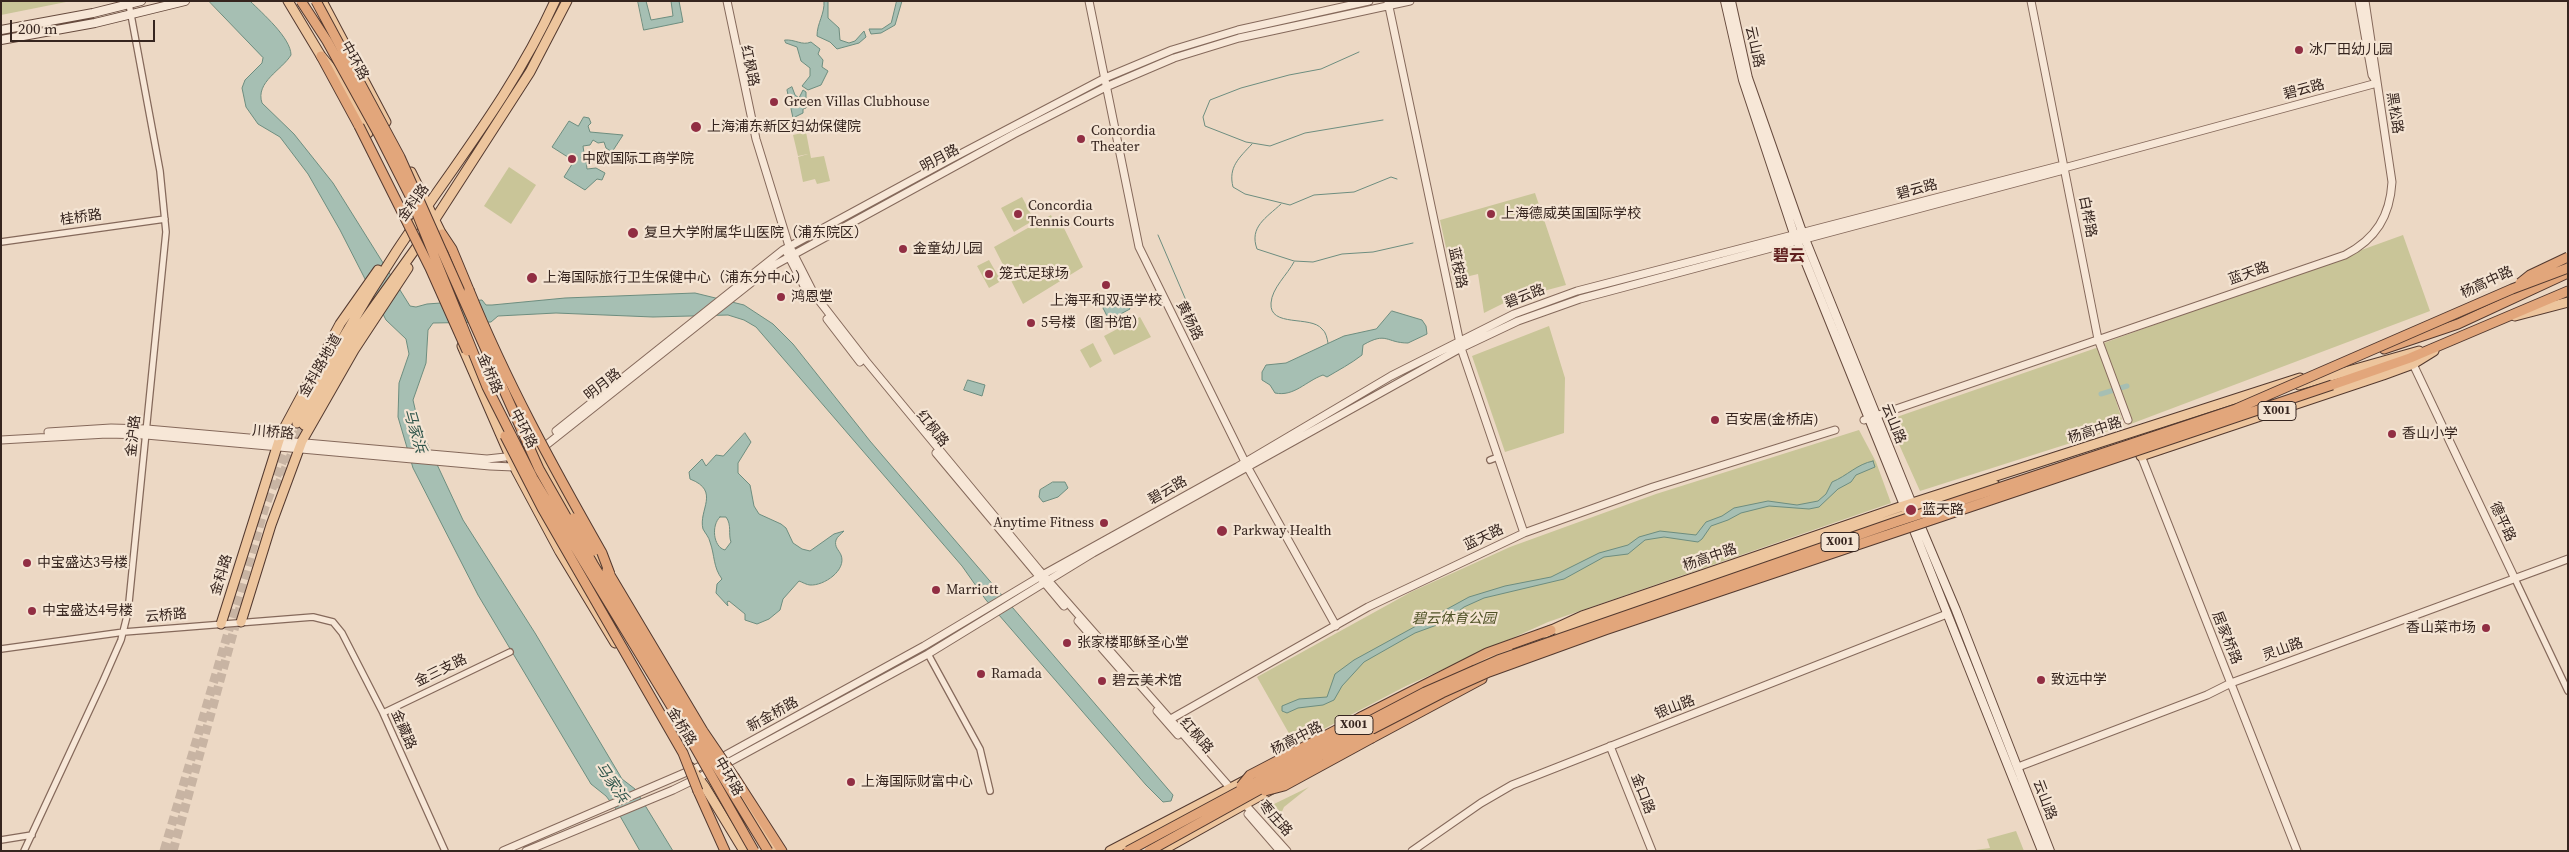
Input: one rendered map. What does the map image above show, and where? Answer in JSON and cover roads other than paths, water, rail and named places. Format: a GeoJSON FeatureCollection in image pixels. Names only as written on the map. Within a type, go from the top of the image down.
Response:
{"type":"FeatureCollection","features":[{"type":"Feature","properties":{"kind":"highway","name":"中环路"},"geometry":{"type":"LineString","coordinates":[[302,1],[327,41],[374,125],[410,196],[487,387],[554,516],[679,718],[754,851]]}},
{"type":"Feature","properties":{"kind":"highway","name":"中环路"},"geometry":{"type":"LineString","coordinates":[[316,1],[400,157],[508,404],[551,490],[624,615],[742,805],[768,851]]}},
{"type":"Feature","properties":{"kind":"highway"},"geometry":{"type":"LineString","coordinates":[[321,56],[359,126],[430,268],[472,364],[487,387]]}},
{"type":"Feature","properties":{"kind":"highway"},"geometry":{"type":"LineString","coordinates":[[442,234],[452,249],[467,290],[529,424],[602,553],[610,574]]}},
{"type":"Feature","properties":{"kind":"highway"},"geometry":{"type":"LineString","coordinates":[[2512,288],[2530,275],[2568,257]]}},
{"type":"Feature","properties":{"kind":"highway","name":"杨高中路"},"geometry":{"type":"LineString","coordinates":[[1128,851],[1232,790],[1426,692],[1528,648],[2236,409],[2512,288],[2568,268]]}},
{"type":"Feature","properties":{"kind":"highway"},"geometry":{"type":"LineString","coordinates":[[2384,349],[2458,324],[2568,274]]}},
{"type":"Feature","properties":{"kind":"highway","name":"杨高中路"},"geometry":{"type":"LineString","coordinates":[[1154,850],[1367,731],[1489,672],[1605,630],[2393,365],[2568,291]]}},
{"type":"Feature","properties":{"kind":"highway"},"geometry":{"type":"LineString","coordinates":[[494,402],[504,435],[523,475],[683,752],[716,832],[726,851]]}},
{"type":"Feature","properties":{"kind":"highway"},"geometry":{"type":"LineString","coordinates":[[551,490],[573,518],[610,574],[703,731],[742,805]]}},
{"type":"Feature","properties":{"kind":"highway"},"geometry":{"type":"LineString","coordinates":[[1232,790],[1250,776],[1487,652],[1551,630]]}},
{"type":"Feature","properties":{"kind":"highway"},"geometry":{"type":"LineString","coordinates":[[1251,795],[1284,786],[1482,679]]}},
{"type":"Feature","properties":{"kind":"highway"},"geometry":{"type":"LineString","coordinates":[[703,731],[782,851]]}},
{"type":"Feature","properties":{"kind":"highway"},"geometry":{"type":"LineString","coordinates":[[768,829],[786,851]]}},
{"type":"Feature","properties":{"kind":"highway"},"geometry":{"type":"LineString","coordinates":[[1124,851],[1147,841]]}},
{"type":"Feature","properties":{"kind":"main road"},"geometry":{"type":"LineString","coordinates":[[1,30],[141,1]]}},
{"type":"Feature","properties":{"kind":"main road"},"geometry":{"type":"LineString","coordinates":[[1,40],[131,14],[185,1]]}},
{"type":"Feature","properties":{"kind":"main road","name":"金桥路"},"geometry":{"type":"LineString","coordinates":[[288,1],[321,56],[341,80],[421,241],[459,338],[512,462],[560,552],[692,770]]}},
{"type":"Feature","properties":{"kind":"main road"},"geometry":{"type":"LineString","coordinates":[[322,1],[373,96],[442,234]]}},
{"type":"Feature","properties":{"kind":"main road","name":"金科路"},"geometry":{"type":"LineString","coordinates":[[300,424],[331,356],[397,251],[513,81],[536,42],[555,1]]}},
{"type":"Feature","properties":{"kind":"main road","name":"金科路"},"geometry":{"type":"LineString","coordinates":[[363,322],[436,219],[530,72],[566,1]]}},
{"type":"Feature","properties":{"kind":"main road","name":"云山路"},"geometry":{"type":"LineString","coordinates":[[1725,1],[1743,80],[1800,237],[1870,418],[1910,508],[1947,614],[2050,851]]}},
{"type":"Feature","properties":{"kind":"main road","name":"云山路"},"geometry":{"type":"LineString","coordinates":[[1730,1],[1748,78],[1800,237]]}},
{"type":"Feature","properties":{"kind":"main road","name":"金科路"},"geometry":{"type":"LineString","coordinates":[[221,624],[278,443],[340,324],[384,260],[397,251]]}},
{"type":"Feature","properties":{"kind":"main road"},"geometry":{"type":"LineString","coordinates":[[241,622],[271,525],[301,445],[354,350],[409,268],[409,258]]}},
{"type":"Feature","properties":{"kind":"main road","name":"杨高中路"},"geometry":{"type":"LineString","coordinates":[[2134,437],[2384,349],[2431,324],[2568,262]]}},
{"type":"Feature","properties":{"kind":"main road","name":"金桥路"},"geometry":{"type":"LineString","coordinates":[[467,290],[490,349],[538,449],[606,574],[712,760]]}},
{"type":"Feature","properties":{"kind":"main road"},"geometry":{"type":"LineString","coordinates":[[2500,320],[2538,311],[2568,301]]}},
{"type":"Feature","properties":{"kind":"main road","name":"金科路地道"},"geometry":{"type":"LineString","coordinates":[[300,424],[363,322]]}},
{"type":"Feature","properties":{"kind":"main road","name":"杨高中路"},"geometry":{"type":"LineString","coordinates":[[1110,851],[1232,790],[1443,678],[1582,616],[1778,550],[2260,396],[2447,343]]}},
{"type":"Feature","properties":{"kind":"main road","name":"X001"},"geometry":{"type":"LineString","coordinates":[[2141,456],[2413,364],[2447,343]]}},
{"type":"Feature","properties":{"kind":"main road","name":"杨高中路"},"geometry":{"type":"LineString","coordinates":[[1154,850],[1193,834],[1315,764],[1458,689],[1499,672],[1525,654],[1595,619],[1759,563],[1910,508]]}},
{"type":"Feature","properties":{"kind":"main road","name":"云山路"},"geometry":{"type":"LineString","coordinates":[[1917,529],[1957,610],[2042,851]]}},
{"type":"Feature","properties":{"kind":"main road","name":"X001"},"geometry":{"type":"LineString","coordinates":[[1499,672],[1917,529]]}},
{"type":"Feature","properties":{"kind":"main road"},"geometry":{"type":"LineString","coordinates":[[1759,563],[1794,570]]}},
{"type":"Feature","properties":{"kind":"main road"},"geometry":{"type":"LineString","coordinates":[[712,760],[774,851]]}},
{"type":"Feature","properties":{"kind":"main road"},"geometry":{"type":"LineString","coordinates":[[719,768],[764,851]]}},
{"type":"Feature","properties":{"kind":"main road"},"geometry":{"type":"LineString","coordinates":[[692,770],[702,777],[711,779],[740,826],[757,838]]}},
{"type":"Feature","properties":{"kind":"main road"},"geometry":{"type":"LineString","coordinates":[[702,777],[744,851]]}},
{"type":"Feature","properties":{"kind":"street","name":"红枫路"},"geometry":{"type":"LineString","coordinates":[[722,1],[753,140],[799,278],[835,331],[1043,579],[1232,790],[1243,806]]}},
{"type":"Feature","properties":{"kind":"street","name":"红枫路"},"geometry":{"type":"LineString","coordinates":[[727,1],[756,139],[789,251]]}},
{"type":"Feature","properties":{"kind":"street","name":"黄杨路"},"geometry":{"type":"LineString","coordinates":[[1089,1],[1139,247],[1246,465],[1336,626]]}},
{"type":"Feature","properties":{"kind":"street","name":"明月路"},"geometry":{"type":"LineString","coordinates":[[692,326],[727,293],[789,251],[1105,78],[1196,42],[1256,26],[1370,1]]}},
{"type":"Feature","properties":{"kind":"street","name":"明月路"},"geometry":{"type":"LineString","coordinates":[[538,449],[692,326],[737,294],[789,251],[1106,87],[1174,58],[1239,38],[1388,3],[1410,1]]}},
{"type":"Feature","properties":{"kind":"street","name":"白桦路"},"geometry":{"type":"LineString","coordinates":[[2031,1],[2098,339],[2134,437]]}},
{"type":"Feature","properties":{"kind":"street"},"geometry":{"type":"LineString","coordinates":[[2359,1],[2372,75],[2377,83]]}},
{"type":"Feature","properties":{"kind":"street","name":"黑松路"},"geometry":{"type":"LineString","coordinates":[[2365,1],[2378,74],[2377,83],[2392,182],[2391,199],[2380,227]]}},
{"type":"Feature","properties":{"kind":"street","name":"蓝桉路"},"geometry":{"type":"LineString","coordinates":[[1388,3],[1461,348],[1494,458],[1524,533]]}},
{"type":"Feature","properties":{"kind":"street","name":"金沪路"},"geometry":{"type":"LineString","coordinates":[[24,851],[124,632],[128,612],[166,235],[160,171],[129,4]]}},
{"type":"Feature","properties":{"kind":"street","name":"碧云路"},"geometry":{"type":"LineString","coordinates":[[1043,579],[1246,465],[1461,348],[1518,322],[1580,298],[2059,166],[2064,168],[2377,83]]}},
{"type":"Feature","properties":{"kind":"street","name":"桂桥路"},"geometry":{"type":"LineString","coordinates":[[1,242],[165,218]]}},
{"type":"Feature","properties":{"kind":"street","name":"蓝天路"},"geometry":{"type":"LineString","coordinates":[[1870,418],[2345,255],[2370,239],[2380,227]]}},
{"type":"Feature","properties":{"kind":"street","name":"碧云路"},"geometry":{"type":"LineString","coordinates":[[1246,465],[1391,376],[1459,340],[1514,314],[1577,291],[1800,237]]}},
{"type":"Feature","properties":{"kind":"street","name":"德平路"},"geometry":{"type":"LineString","coordinates":[[2413,364],[2568,691]]}},
{"type":"Feature","properties":{"kind":"street","name":"川桥路"},"geometry":{"type":"LineString","coordinates":[[1,436],[112,428],[512,462]]}},
{"type":"Feature","properties":{"kind":"street","name":"蓝天路"},"geometry":{"type":"LineString","coordinates":[[1169,720],[1368,607],[1524,533],[1653,487],[1835,430]]}},
{"type":"Feature","properties":{"kind":"street","name":"川桥路"},"geometry":{"type":"LineString","coordinates":[[1,440],[147,432]]}},
{"type":"Feature","properties":{"kind":"street","name":"居家桥路"},"geometry":{"type":"LineString","coordinates":[[2134,437],[2297,851]]}},
{"type":"Feature","properties":{"kind":"street"},"geometry":{"type":"LineString","coordinates":[[512,462],[538,449]]}},
{"type":"Feature","properties":{"kind":"street","name":"灵山路"},"geometry":{"type":"LineString","coordinates":[[2014,769],[2198,698],[2231,683],[2568,560]]}},
{"type":"Feature","properties":{"kind":"street","name":"新金桥路"},"geometry":{"type":"LineString","coordinates":[[503,851],[724,756],[988,614],[1043,579]]}},
{"type":"Feature","properties":{"kind":"street","name":"银山路"},"geometry":{"type":"LineString","coordinates":[[1412,851],[1501,790],[1957,610]]}},
{"type":"Feature","properties":{"kind":"street","name":"新金桥路"},"geometry":{"type":"LineString","coordinates":[[526,851],[702,777],[928,654],[988,614]]}},
{"type":"Feature","properties":{"kind":"street","name":"云桥路"},"geometry":{"type":"LineString","coordinates":[[1,649],[124,632],[241,622],[313,617],[333,622]]}},
{"type":"Feature","properties":{"kind":"street","name":"金藏路"},"geometry":{"type":"LineString","coordinates":[[333,622],[342,633],[383,713],[446,851]]}},
{"type":"Feature","properties":{"kind":"street","name":"金三支路"},"geometry":{"type":"LineString","coordinates":[[383,713],[510,652]]}},
{"type":"Feature","properties":{"kind":"street"},"geometry":{"type":"LineString","coordinates":[[928,654],[980,749],[990,791]]}},
{"type":"Feature","properties":{"kind":"street","name":"金口路"},"geometry":{"type":"LineString","coordinates":[[1610,746],[1652,851]]}},
{"type":"Feature","properties":{"kind":"street","name":"枣庄路"},"geometry":{"type":"LineString","coordinates":[[1243,806],[1280,851]]}},
{"type":"Feature","properties":{"kind":"street","name":"枣庄路"},"geometry":{"type":"LineString","coordinates":[[1243,806],[1286,851]]}},
{"type":"Feature","properties":{"kind":"street"},"geometry":{"type":"LineString","coordinates":[[1,840],[32,835]]}},
{"type":"Feature","properties":{"kind":"water","name":"马家浜"},"geometry":{"type":"Polygon","coordinates":[[[209,1],[250,1],[275,26],[286,41],[291,55],[270,77],[262,89],[262,103],[294,134],[333,183],[410,306],[482,300],[486,305],[492,305],[565,298],[695,293],[744,305],[773,324],[793,344],[870,441],[1173,795],[1171,801],[1163,802],[1146,785],[986,600],[962,566],[756,327],[744,320],[728,315],[653,317],[556,313],[498,316],[491,322],[433,323],[428,330],[426,363],[413,400],[419,426],[463,520],[535,633],[622,779],[635,789],[673,851],[640,851],[616,809],[606,796],[591,784],[478,595],[413,468],[398,417],[399,383],[409,354],[406,339],[386,320],[340,230],[308,174],[280,137],[258,124],[246,107],[242,88],[245,80],[262,63],[263,58],[209,1]]]}},
{"type":"Feature","properties":{"kind":"water"},"geometry":{"type":"Polygon","coordinates":[[[638,1],[646,1],[651,20],[673,16],[671,1],[679,1],[683,22],[644,30],[638,1]]]}},
{"type":"Feature","properties":{"kind":"water"},"geometry":{"type":"Polygon","coordinates":[[[824,1],[828,1],[828,18],[839,28],[840,40],[849,43],[855,41],[864,31],[866,37],[859,43],[837,49],[830,42],[817,36],[824,1]]]}},
{"type":"Feature","properties":{"kind":"water"},"geometry":{"type":"Polygon","coordinates":[[[897,1],[902,1],[895,25],[881,33],[871,34],[869,29],[882,29],[891,23],[897,1]]]}},
{"type":"Feature","properties":{"kind":"water"},"geometry":{"type":"Polygon","coordinates":[[[785,40],[811,42],[820,49],[818,54],[823,60],[822,67],[828,71],[821,85],[808,90],[802,86],[810,76],[810,68],[801,61],[797,47],[786,43],[785,40]]]}},
{"type":"Feature","properties":{"kind":"water"},"geometry":{"type":"Polygon","coordinates":[[[792,87],[795,95],[799,98],[803,90],[806,92],[806,108],[803,109],[803,113],[793,118],[787,90],[792,87]]]}},
{"type":"Feature","properties":{"kind":"water"},"geometry":{"type":"Polygon","coordinates":[[[584,117],[589,118],[591,123],[588,126],[590,132],[623,135],[612,152],[606,148],[604,142],[598,143],[593,140],[590,145],[583,146],[584,153],[581,158],[586,161],[587,169],[596,168],[605,173],[602,180],[597,179],[585,190],[564,177],[574,161],[552,147],[569,121],[578,126],[584,117]]]}},
{"type":"Feature","properties":{"kind":"water"},"geometry":{"type":"Polygon","coordinates":[[[1124,298],[1130,309],[1109,320],[1103,308],[1124,298]]]}},
{"type":"Feature","properties":{"kind":"water"},"geometry":{"type":"Polygon","coordinates":[[[1392,311],[1422,320],[1426,326],[1427,334],[1408,343],[1382,338],[1371,341],[1363,345],[1362,355],[1349,364],[1327,377],[1323,375],[1288,393],[1275,393],[1270,385],[1262,380],[1262,372],[1266,365],[1286,363],[1344,336],[1376,329],[1392,311]]]}},
{"type":"Feature","properties":{"kind":"water"},"geometry":{"type":"Polygon","coordinates":[[[968,380],[985,385],[982,396],[964,390],[968,380]]]}},
{"type":"Feature","properties":{"kind":"water"},"geometry":{"type":"Polygon","coordinates":[[[745,433],[751,442],[738,463],[738,473],[750,485],[754,506],[759,514],[786,528],[793,543],[802,549],[810,551],[834,534],[844,531],[836,540],[836,547],[842,561],[838,571],[828,580],[816,585],[809,585],[799,581],[783,599],[780,610],[769,619],[757,624],[745,620],[745,614],[729,601],[727,602],[728,606],[716,593],[717,584],[722,579],[716,566],[712,547],[703,529],[702,522],[706,495],[704,489],[699,484],[690,479],[689,472],[702,459],[706,466],[716,455],[723,456],[745,433]],[[720,517],[714,530],[718,545],[725,550],[731,542],[729,523],[726,517],[720,517]]]}},
{"type":"Feature","properties":{"kind":"water"},"geometry":{"type":"Polygon","coordinates":[[[1873,461],[1875,467],[1856,475],[1851,482],[1838,489],[1819,507],[1809,509],[1769,506],[1741,513],[1711,526],[1698,542],[1664,537],[1645,540],[1628,554],[1604,557],[1564,579],[1484,598],[1464,607],[1445,622],[1415,633],[1364,662],[1342,686],[1334,700],[1323,705],[1298,708],[1287,713],[1282,711],[1282,706],[1299,699],[1327,697],[1335,674],[1354,660],[1469,597],[1505,586],[1551,577],[1599,553],[1628,545],[1639,537],[1660,531],[1696,535],[1706,522],[1722,516],[1734,508],[1768,501],[1797,505],[1818,501],[1826,494],[1832,482],[1873,461]]]}},
{"type":"Feature","properties":{"kind":"water"},"geometry":{"type":"Polygon","coordinates":[[[1053,482],[1065,482],[1068,488],[1058,497],[1043,502],[1039,497],[1040,490],[1053,482]]]}},
{"type":"Feature","properties":{"kind":"waterway"},"geometry":{"type":"LineString","coordinates":[[1359,52],[1321,69],[1289,75],[1241,88],[1210,100],[1203,117],[1205,126],[1246,142],[1270,146],[1305,133],[1383,120]]}},
{"type":"Feature","properties":{"kind":"waterway"},"geometry":{"type":"LineString","coordinates":[[1252,144],[1239,158],[1233,168],[1233,187],[1245,194],[1290,205],[1314,195],[1354,192],[1391,177],[1397,179]]}},
{"type":"Feature","properties":{"kind":"waterway"},"geometry":{"type":"LineString","coordinates":[[1281,204],[1257,229],[1255,235],[1257,249],[1294,261],[1313,262],[1342,254],[1373,252],[1413,243]]}},
{"type":"Feature","properties":{"kind":"waterway"},"geometry":{"type":"LineString","coordinates":[[1158,235],[1197,326]]}},
{"type":"Feature","properties":{"kind":"waterway"},"geometry":{"type":"LineString","coordinates":[[1294,262],[1274,292],[1271,303],[1272,311],[1283,319],[1317,325],[1326,335],[1328,343]]}},
{"type":"Feature","properties":{"kind":"waterway"},"geometry":{"type":"LineString","coordinates":[[2101,394],[2127,386]]}},
{"type":"Feature","properties":{"kind":"tunnel"},"geometry":{"type":"LineString","coordinates":[[164,851],[265,507],[297,423]]}},
{"type":"Feature","properties":{"kind":"tunnel"},"geometry":{"type":"LineString","coordinates":[[277,488],[304,425]]}},
{"type":"Feature","properties":{"kind":"tunnel"},"geometry":{"type":"LineString","coordinates":[[173,851],[240,608]]}},
{"type":"Feature","properties":{"kind":"place","name":"冰厂田幼儿园"},"geometry":{"type":"Point","coordinates":[2299,50]}},
{"type":"Feature","properties":{"kind":"place","name":"Green Villas Clubhouse"},"geometry":{"type":"Point","coordinates":[774,102]}},
{"type":"Feature","properties":{"kind":"place","name":"上海浦东新区妇幼保健院"},"geometry":{"type":"Point","coordinates":[696,127]}},
{"type":"Feature","properties":{"kind":"place","name":"Concordia Theater"},"geometry":{"type":"Point","coordinates":[1081,139]}},
{"type":"Feature","properties":{"kind":"place","name":"中欧国际工商学院"},"geometry":{"type":"Point","coordinates":[572,159]}},
{"type":"Feature","properties":{"kind":"place","name":"Concordia Tennis Courts"},"geometry":{"type":"Point","coordinates":[1018,214]}},
{"type":"Feature","properties":{"kind":"place","name":"上海德威英国国际学校"},"geometry":{"type":"Point","coordinates":[1491,214]}},
{"type":"Feature","properties":{"kind":"place","name":"复旦大学附属华山医院（浦东院区）"},"geometry":{"type":"Point","coordinates":[633,233]}},
{"type":"Feature","properties":{"kind":"place","name":"金童幼儿园"},"geometry":{"type":"Point","coordinates":[903,249]}},
{"type":"Feature","properties":{"kind":"place","name":"笼式足球场"},"geometry":{"type":"Point","coordinates":[989,274]}},
{"type":"Feature","properties":{"kind":"place","name":"上海国际旅行卫生保健中心（浦东分中心）"},"geometry":{"type":"Point","coordinates":[532,278]}},
{"type":"Feature","properties":{"kind":"place","name":"上海平和双语学校"},"geometry":{"type":"Point","coordinates":[1106,285]}},
{"type":"Feature","properties":{"kind":"place","name":"鸿恩堂"},"geometry":{"type":"Point","coordinates":[781,297]}},
{"type":"Feature","properties":{"kind":"place","name":"5号楼（图书馆）"},"geometry":{"type":"Point","coordinates":[1031,323]}},
{"type":"Feature","properties":{"kind":"place","name":"百安居(金桥店)"},"geometry":{"type":"Point","coordinates":[1715,420]}},
{"type":"Feature","properties":{"kind":"place","name":"香山小学"},"geometry":{"type":"Point","coordinates":[2392,434]}},
{"type":"Feature","properties":{"kind":"place","name":"蓝天路"},"geometry":{"type":"Point","coordinates":[1911,510]}},
{"type":"Feature","properties":{"kind":"place","name":"Anytime Fitness"},"geometry":{"type":"Point","coordinates":[1104,523]}},
{"type":"Feature","properties":{"kind":"place","name":"Parkway Health"},"geometry":{"type":"Point","coordinates":[1222,531]}},
{"type":"Feature","properties":{"kind":"place","name":"中宝盛达3号楼"},"geometry":{"type":"Point","coordinates":[27,563]}},
{"type":"Feature","properties":{"kind":"place","name":"Marriott"},"geometry":{"type":"Point","coordinates":[936,590]}},
{"type":"Feature","properties":{"kind":"place","name":"中宝盛达4号楼"},"geometry":{"type":"Point","coordinates":[32,611]}},
{"type":"Feature","properties":{"kind":"place","name":"香山菜市场"},"geometry":{"type":"Point","coordinates":[2486,628]}},
{"type":"Feature","properties":{"kind":"place","name":"张家楼耶稣圣心堂"},"geometry":{"type":"Point","coordinates":[1067,643]}},
{"type":"Feature","properties":{"kind":"place","name":"Ramada"},"geometry":{"type":"Point","coordinates":[981,674]}},
{"type":"Feature","properties":{"kind":"place","name":"致远中学"},"geometry":{"type":"Point","coordinates":[2041,680]}},
{"type":"Feature","properties":{"kind":"place","name":"碧云美术馆"},"geometry":{"type":"Point","coordinates":[1102,681]}},
{"type":"Feature","properties":{"kind":"place","name":"上海国际财富中心"},"geometry":{"type":"Point","coordinates":[851,782]}},
{"type":"Feature","properties":{"kind":"district","name":"碧云"},"geometry":{"type":"Point","coordinates":[1789,257]}},
{"type":"Feature","properties":{"kind":"park label","name":"碧云体育公园"},"geometry":{"type":"Point","coordinates":[1454,619]}}]}
